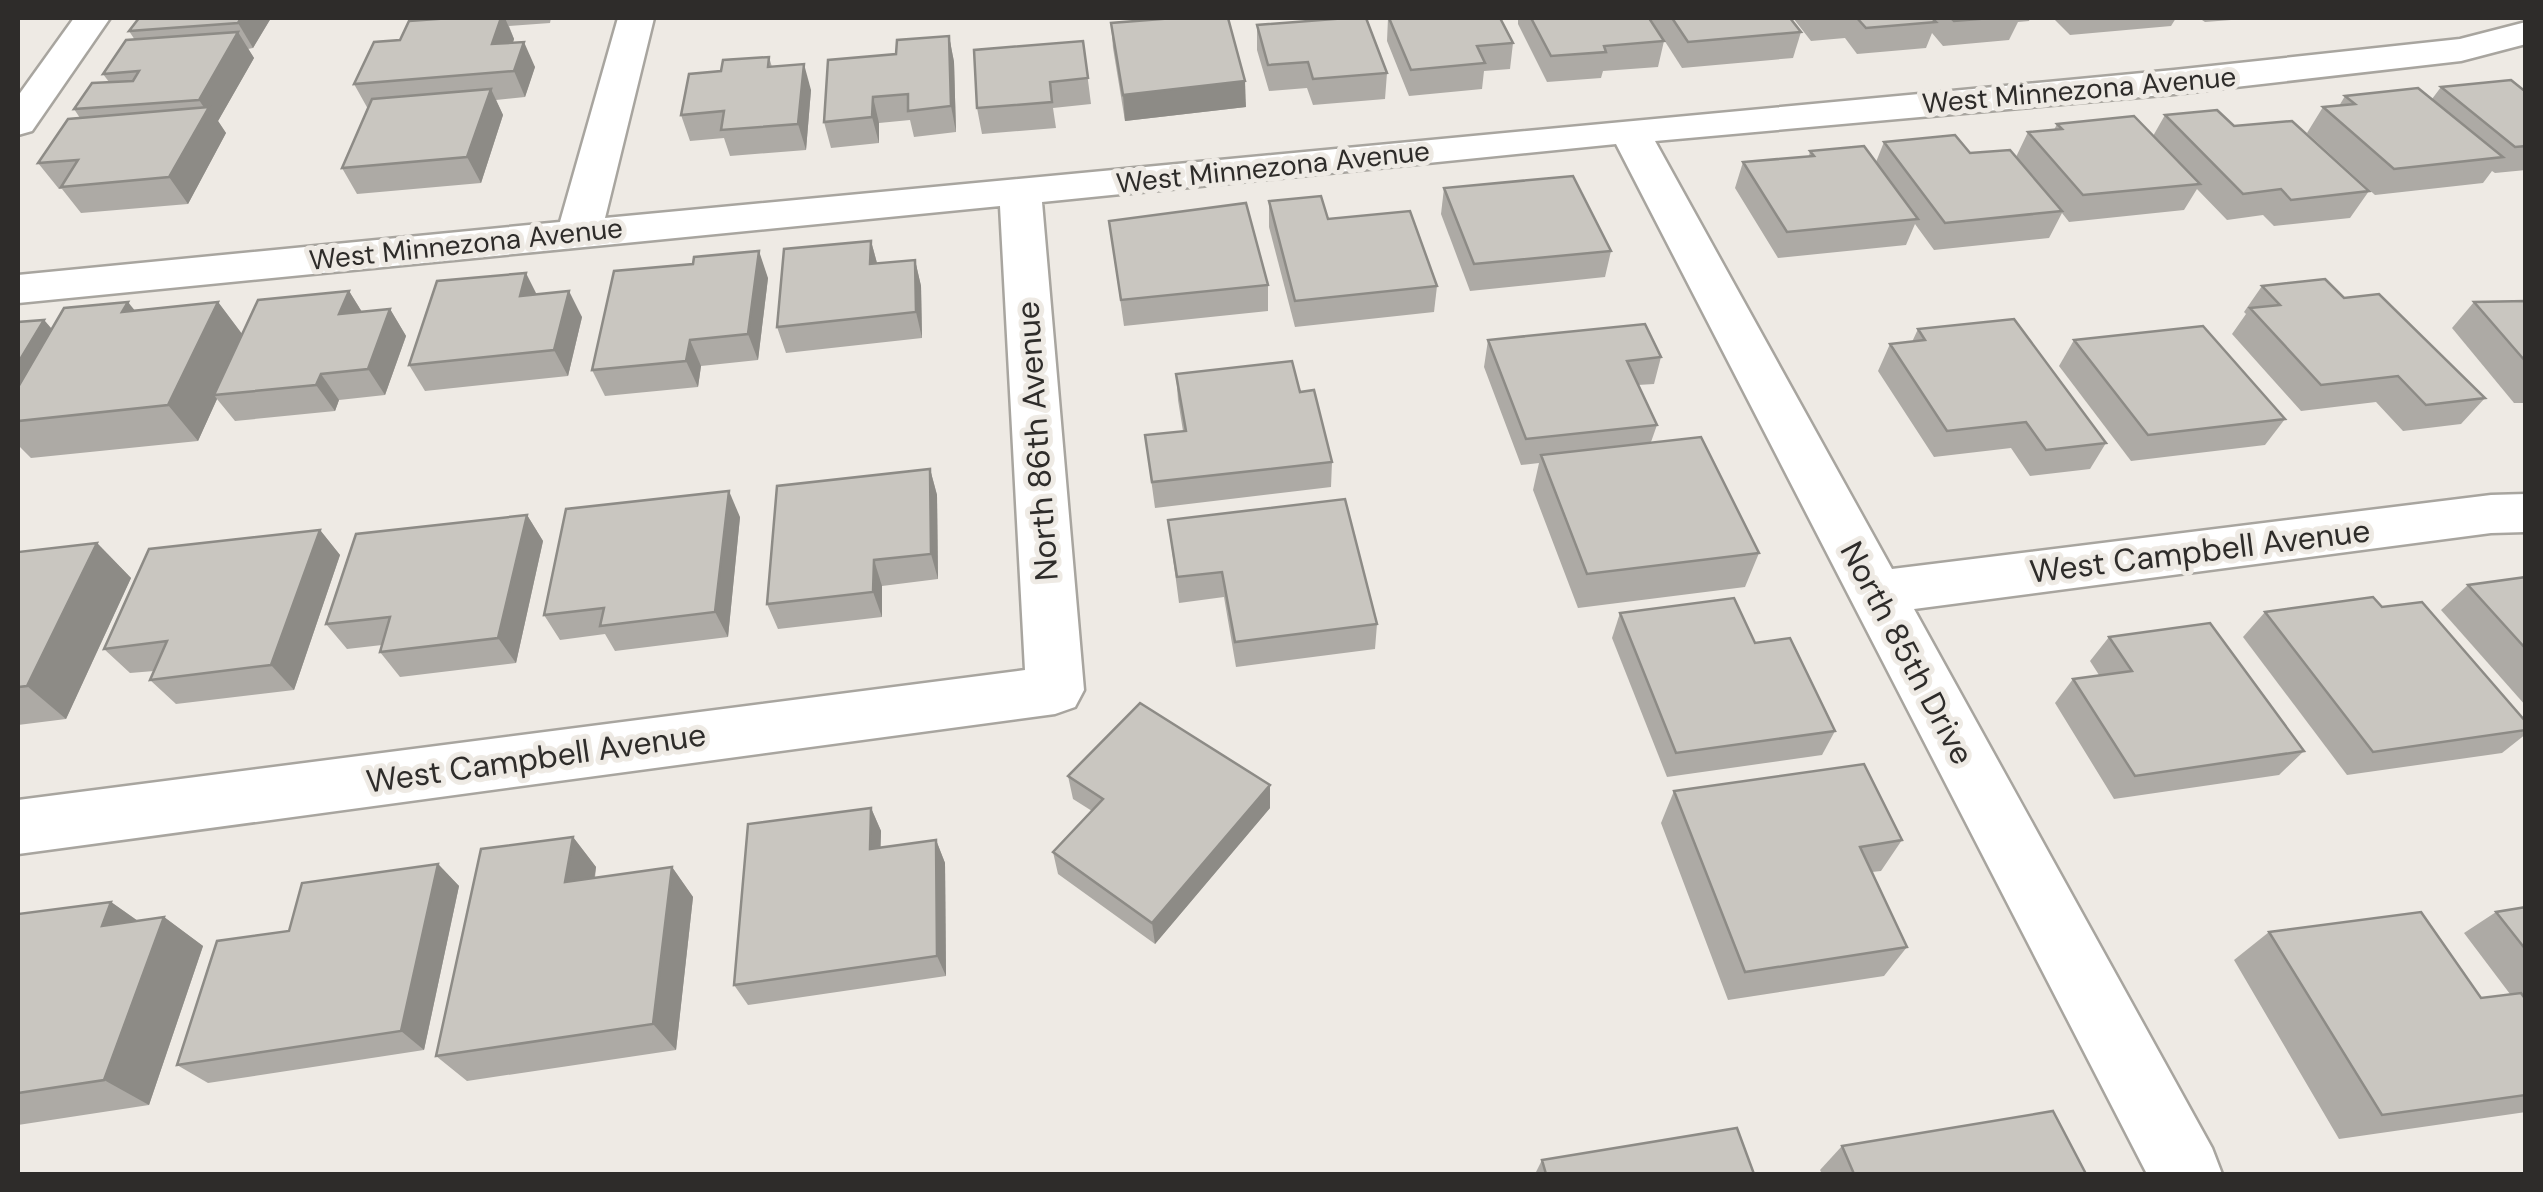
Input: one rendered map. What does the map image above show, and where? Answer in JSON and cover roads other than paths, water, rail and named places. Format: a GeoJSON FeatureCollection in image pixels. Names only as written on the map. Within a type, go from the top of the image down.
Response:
{"type":"FeatureCollection","features":[{"type":"Feature","properties":{"kind":"street"},"geometry":{"type":"LineString","coordinates":[[18,123],[92,18]]}},
{"type":"Feature","properties":{"kind":"street"},"geometry":{"type":"LineString","coordinates":[[579,233],[636,18]]}},
{"type":"Feature","properties":{"kind":"street","name":"West Minnezona Avenue"},"geometry":{"type":"LineString","coordinates":[[18,288],[1629,131],[2174,82],[2461,50],[2526,34]]}},
{"type":"Feature","properties":{"kind":"street","name":"North 85th Drive"},"geometry":{"type":"LineString","coordinates":[[1629,131],[2186,1174]]}},
{"type":"Feature","properties":{"kind":"street","name":"North 86th Avenue"},"geometry":{"type":"LineString","coordinates":[[1020,191],[1054,690]]}},
{"type":"Feature","properties":{"kind":"street","name":"West Campbell Avenue"},"geometry":{"type":"LineString","coordinates":[[1874,592],[2471,517],[2526,514]]}},
{"type":"Feature","properties":{"kind":"street","name":"West Campbell Avenue"},"geometry":{"type":"LineString","coordinates":[[18,827],[1054,690]]}}]}
